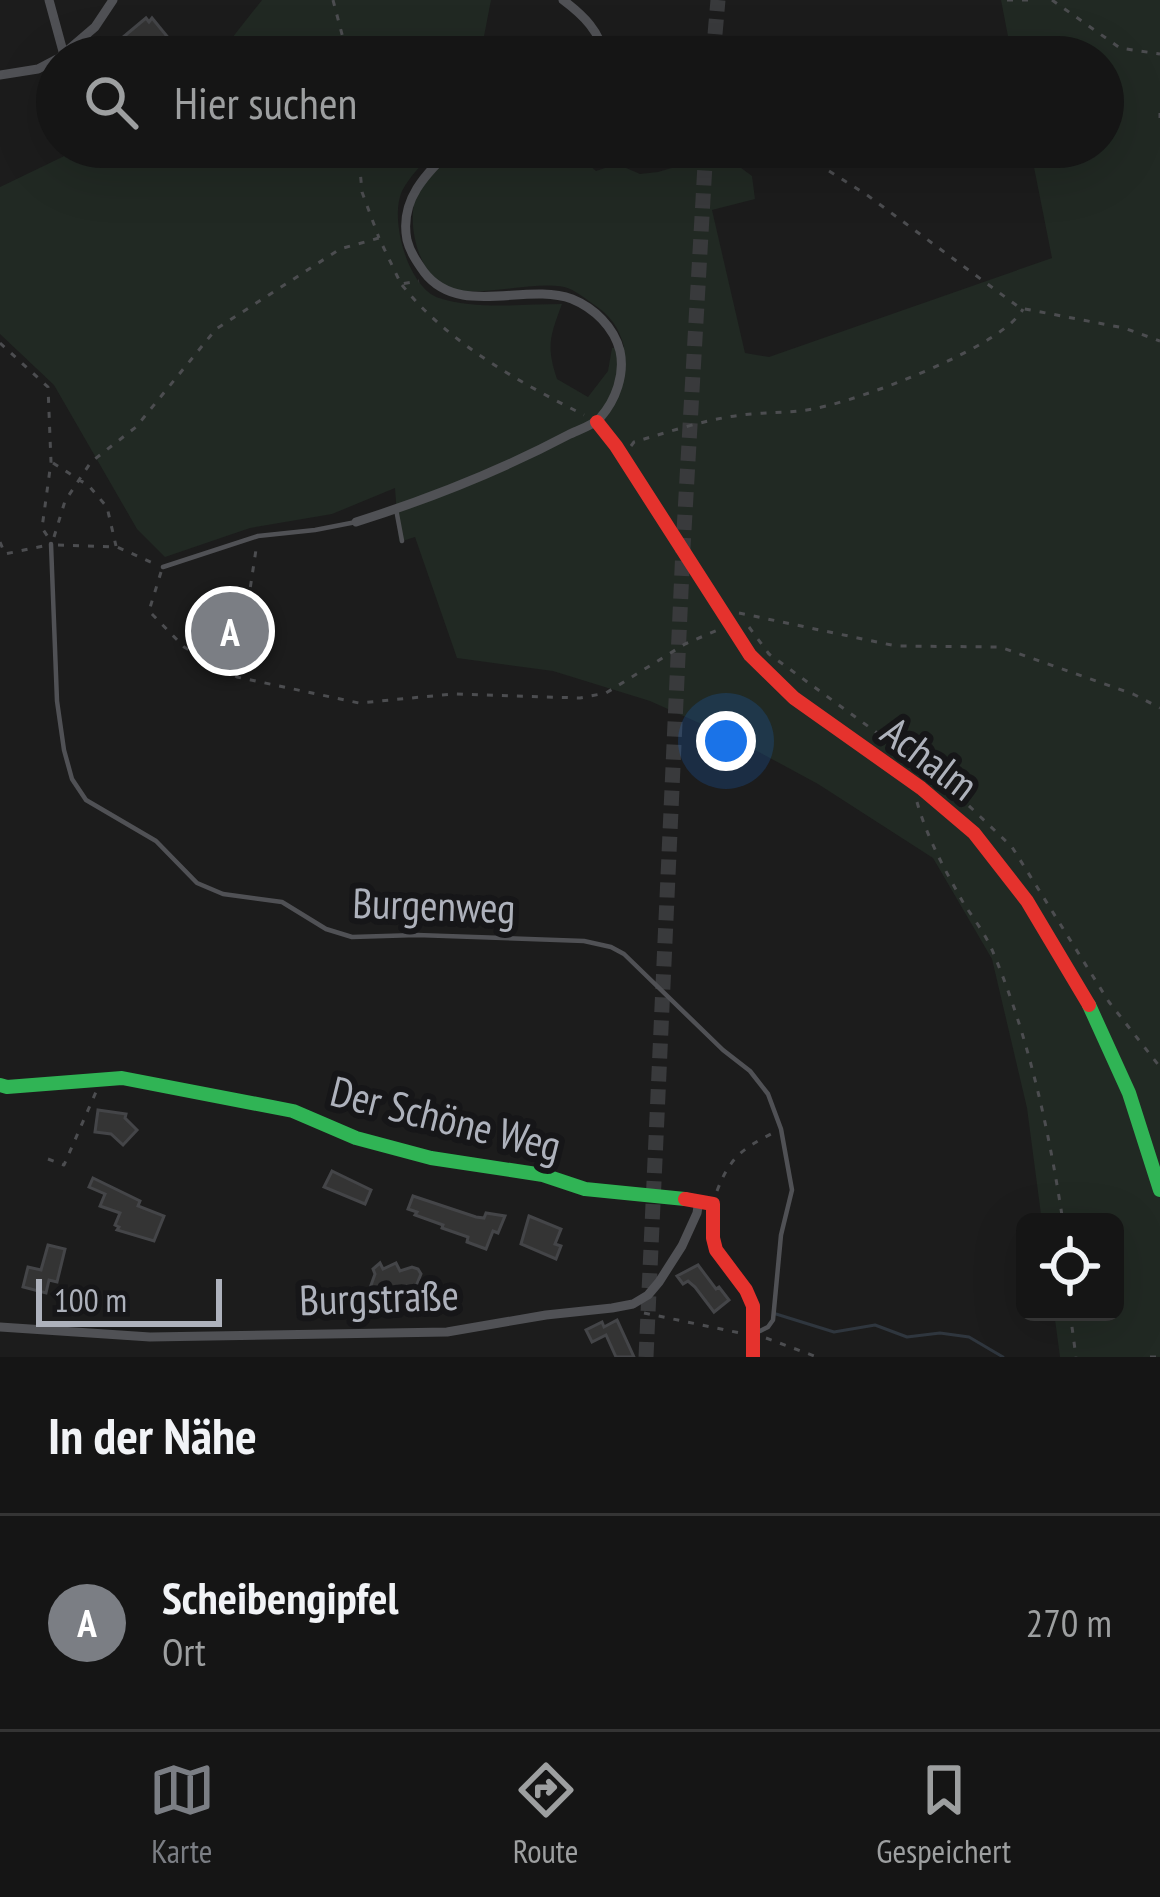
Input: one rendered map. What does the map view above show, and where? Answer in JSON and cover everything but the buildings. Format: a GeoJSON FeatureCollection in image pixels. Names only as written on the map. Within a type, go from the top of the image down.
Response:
{"type":"FeatureCollection","features":[{"type":"Feature","properties":{"kind":"street"},"geometry":{"type":"LineString","coordinates":[[49,0],[56,36]]}},
{"type":"Feature","properties":{"kind":"street"},"geometry":{"type":"LineString","coordinates":[[84,36],[113,0]]}},
{"type":"Feature","properties":{"kind":"street"},"geometry":{"type":"LineString","coordinates":[[563,0],[597,36]]}},
{"type":"Feature","properties":{"kind":"street"},"geometry":{"type":"LineString","coordinates":[[0,75],[36,69]]}},
{"type":"Feature","properties":{"kind":"street"},"geometry":{"type":"LineString","coordinates":[[356,522],[465,483],[597,422],[619,386],[622,365],[613,333],[583,305],[560,296],[447,292],[429,278],[411,252],[406,212],[433,168]]}},
{"type":"Feature","properties":{"kind":"street","name":"Achalm"},"geometry":{"type":"LineString","coordinates":[[597,422],[735,620],[770,679],[946,808],[985,844],[1021,890],[1093,1013],[1130,1094],[1160,1190]]}},
{"type":"Feature","properties":{"kind":"street","name":"Der Schöne Weg"},"geometry":{"type":"LineString","coordinates":[[0,1084],[122,1078],[293,1111],[356,1138],[431,1158],[543,1175],[585,1189],[699,1200]]}},
{"type":"Feature","properties":{"kind":"street"},"geometry":{"type":"LineString","coordinates":[[634,1304],[648,1295],[682,1246],[699,1200],[713,1204],[714,1244],[747,1292],[754,1312],[753,1357]]}},
{"type":"Feature","properties":{"kind":"street","name":"Burgstraße"},"geometry":{"type":"LineString","coordinates":[[0,1328],[150,1337],[447,1332],[634,1304]]}},
{"type":"Feature","properties":{"kind":"lane"},"geometry":{"type":"LineString","coordinates":[[396,509],[401,541]]}},
{"type":"Feature","properties":{"kind":"lane"},"geometry":{"type":"LineString","coordinates":[[163,567],[258,536],[356,522]]}},
{"type":"Feature","properties":{"kind":"lane","name":"Burgenweg"},"geometry":{"type":"LineString","coordinates":[[51,544],[57,701],[72,779],[86,800],[155,841],[196,883],[224,894],[272,898],[326,929],[352,937],[519,938],[611,947],[750,1071],[776,1114],[792,1190],[781,1235],[773,1320],[754,1333]]}},
{"type":"Feature","properties":{"kind":"path"},"geometry":{"type":"LineString","coordinates":[[333,0],[342,36]]}},
{"type":"Feature","properties":{"kind":"path"},"geometry":{"type":"LineString","coordinates":[[1007,0],[1033,0]]}},
{"type":"Feature","properties":{"kind":"path"},"geometry":{"type":"LineString","coordinates":[[1052,0],[1103,36]]}},
{"type":"Feature","properties":{"kind":"path"},"geometry":{"type":"LineString","coordinates":[[1124,49],[1160,54]]}},
{"type":"Feature","properties":{"kind":"path"},"geometry":{"type":"LineString","coordinates":[[360,168],[362,192],[401,284],[435,321],[474,350],[597,422]]}},
{"type":"Feature","properties":{"kind":"path"},"geometry":{"type":"LineString","coordinates":[[824,168],[1023,309],[1124,328],[1160,341]]}},
{"type":"Feature","properties":{"kind":"path"},"geometry":{"type":"LineString","coordinates":[[51,544],[65,501],[91,462],[136,427],[216,329],[340,249],[379,238]]}},
{"type":"Feature","properties":{"kind":"path"},"geometry":{"type":"LineString","coordinates":[[401,284],[429,278]]}},
{"type":"Feature","properties":{"kind":"path"},"geometry":{"type":"LineString","coordinates":[[630,447],[634,442],[723,419],[784,414],[842,402],[969,351],[1012,324],[1023,309]]}},
{"type":"Feature","properties":{"kind":"path"},"geometry":{"type":"LineString","coordinates":[[0,343],[48,387],[51,462],[43,528],[51,544]]}},
{"type":"Feature","properties":{"kind":"path"},"geometry":{"type":"LineString","coordinates":[[51,462],[107,507],[117,548]]}},
{"type":"Feature","properties":{"kind":"path"},"geometry":{"type":"LineString","coordinates":[[237,677],[258,536]]}},
{"type":"Feature","properties":{"kind":"path"},"geometry":{"type":"LineString","coordinates":[[0,542],[5,554],[51,544],[117,548],[163,567],[148,611],[184,646],[237,677],[359,704],[453,694],[580,698],[606,693],[685,644],[735,620],[766,617],[896,646],[1000,647],[1160,708]]}},
{"type":"Feature","properties":{"kind":"path"},"geometry":{"type":"LineString","coordinates":[[916,786],[922,820],[991,946],[1009,996],[1043,1108],[1061,1213]]}},
{"type":"Feature","properties":{"kind":"path"},"geometry":{"type":"LineString","coordinates":[[48,1159],[64,1165],[102,1079]]}},
{"type":"Feature","properties":{"kind":"path"},"geometry":{"type":"LineString","coordinates":[[716,1192],[733,1158],[767,1136]]}},
{"type":"Feature","properties":{"kind":"path"},"geometry":{"type":"LineString","coordinates":[[634,1304],[643,1312],[672,1320],[754,1333]]}},
{"type":"Feature","properties":{"kind":"path"},"geometry":{"type":"LineString","coordinates":[[1071,1321],[1076,1357]]}},
{"type":"Feature","properties":{"kind":"path"},"geometry":{"type":"LineString","coordinates":[[779,1344],[817,1357]]}},
{"type":"Feature","properties":{"kind":"path"},"geometry":{"type":"LineString","coordinates":[[1150,1357],[1160,1357]]}},
{"type":"Feature","properties":{"kind":"shaded area"},"geometry":{"type":"Polygon","coordinates":[[[262,0],[491,0],[484,36],[234,36],[262,0]]]}},
{"type":"Feature","properties":{"kind":"shaded area"},"geometry":{"type":"Polygon","coordinates":[[[1001,0],[1160,0],[1160,1357],[1060,1357],[1055,1321],[1124,1321],[1124,1213],[1041,1213],[1027,1108],[992,959],[933,858],[818,784],[650,701],[553,671],[457,658],[415,537],[399,542],[395,488],[332,514],[250,528],[165,557],[137,529],[54,385],[0,334],[0,187],[39,168],[420,168],[402,191],[398,218],[404,251],[418,281],[428,292],[453,302],[562,304],[551,358],[557,379],[588,397],[608,371],[612,348],[624,347],[599,308],[559,286],[463,291],[450,289],[430,274],[417,247],[414,204],[422,186],[439,168],[626,168],[640,174],[672,168],[741,168],[752,176],[755,199],[712,210],[745,353],[769,357],[1052,258],[1034,168],[1124,168],[1124,36],[1008,36],[1001,0]]]}},
{"type":"Feature","properties":{"kind":"waterway"},"geometry":{"type":"LineString","coordinates":[[776,1314],[834,1332],[875,1325],[907,1337],[940,1333],[969,1337],[1003,1357]]}},
{"type":"Feature","properties":{"kind":"tunnel"},"geometry":{"type":"LineString","coordinates":[[715,36],[718,0]]}},
{"type":"Feature","properties":{"kind":"tunnel"},"geometry":{"type":"LineString","coordinates":[[646,1357],[705,168]]}},
{"type":"Feature","properties":{"kind":"traffic: fast"},"geometry":{"type":"LineString","coordinates":[[1089,1005],[1129,1093],[1160,1190]]}},
{"type":"Feature","properties":{"kind":"traffic: fast"},"geometry":{"type":"LineString","coordinates":[[0,1085],[122,1078],[293,1111],[356,1138],[431,1158],[543,1175],[585,1189],[685,1199]]}},
{"type":"Feature","properties":{"kind":"traffic: jam"},"geometry":{"type":"LineString","coordinates":[[597,422],[750,655],[794,698],[921,788],[974,833],[1027,901],[1089,1005]]}},
{"type":"Feature","properties":{"kind":"traffic: jam"},"geometry":{"type":"LineString","coordinates":[[685,1199],[713,1204],[716,1250],[753,1306],[753,1357]]}},
{"type":"Feature","properties":{"kind":"place","name":"Scheibengipfel"},"geometry":{"type":"Point","coordinates":[230,631]}}]}
